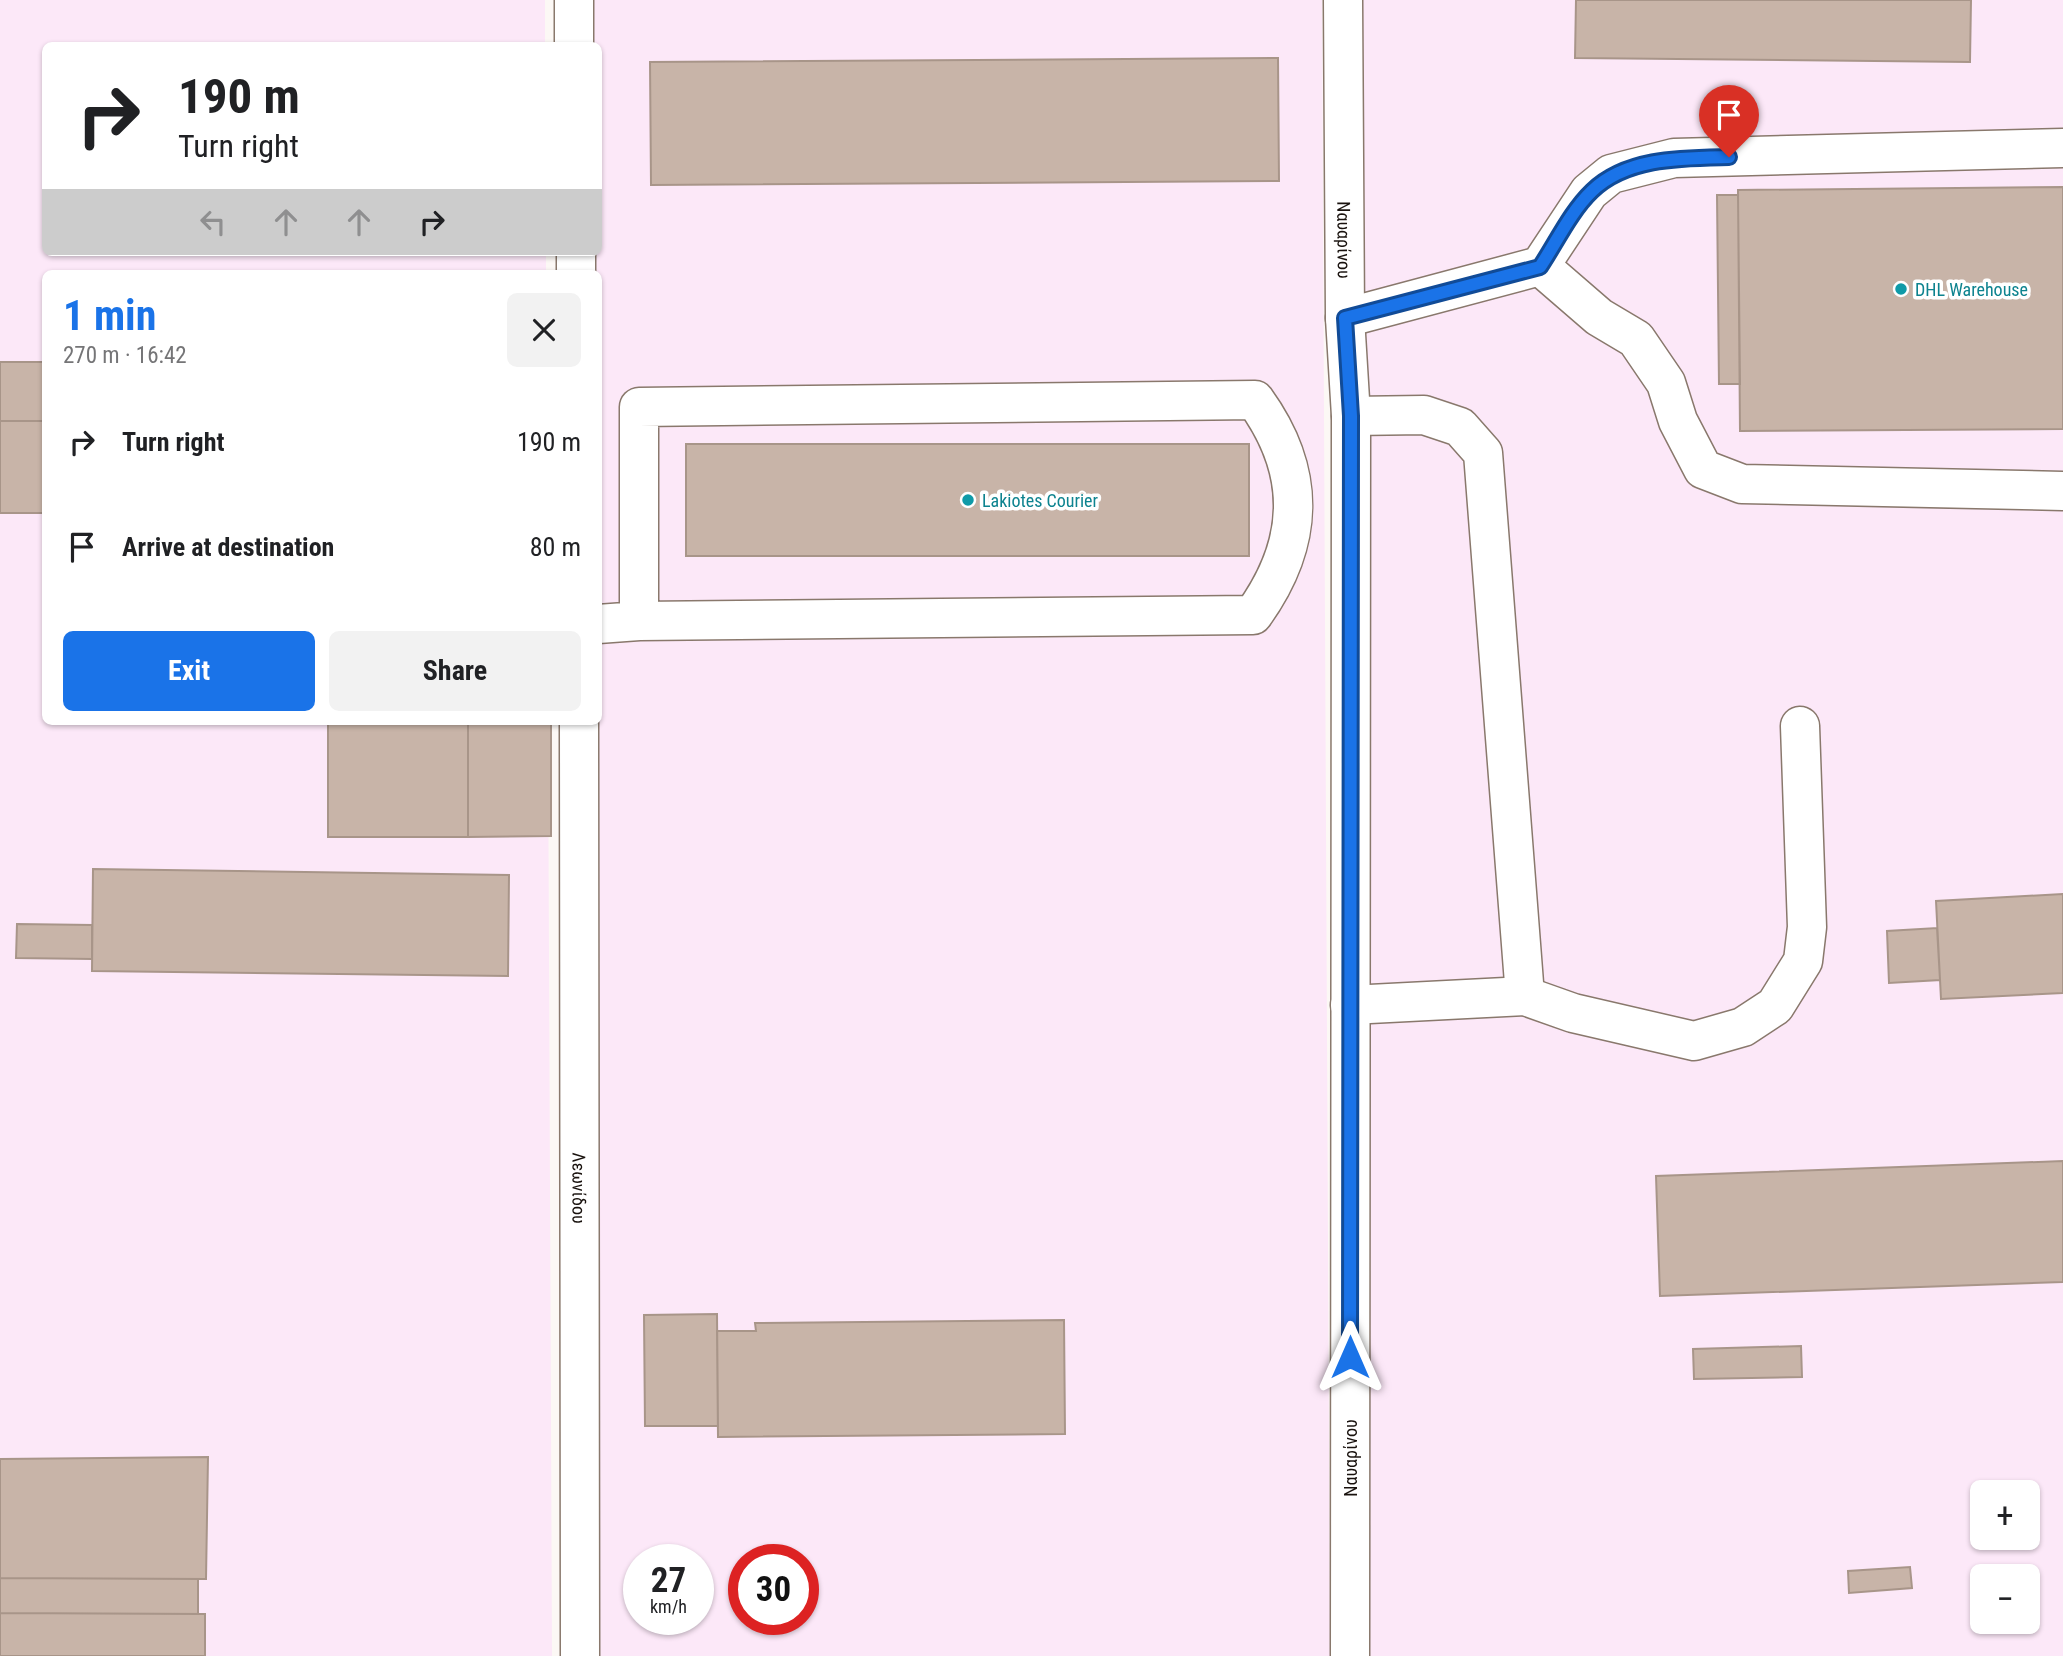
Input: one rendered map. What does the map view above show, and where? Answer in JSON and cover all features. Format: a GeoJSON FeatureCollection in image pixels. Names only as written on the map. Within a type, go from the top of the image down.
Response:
{"type":"FeatureCollection","features":[{"type":"Feature","properties":{"kind":"street"},"geometry":{"type":"LineString","coordinates":[[574,0],[574,42]]}},
{"type":"Feature","properties":{"kind":"street","name":"Ναυαρίνου"},"geometry":{"type":"LineString","coordinates":[[1343,0],[1345,318],[1351,416],[1350,1656]]}},
{"type":"Feature","properties":{"kind":"street"},"geometry":{"type":"LineString","coordinates":[[1345,318],[1540,267],[1589,192],[1611,174],[1674,158],[2063,148]]}},
{"type":"Feature","properties":{"kind":"street"},"geometry":{"type":"LineString","coordinates":[[1540,267],[1598,317],[1636,339],[1666,383],[1678,421],[1703,469],[1742,484],[2063,491]]}},
{"type":"Feature","properties":{"kind":"street"},"geometry":{"type":"LineString","coordinates":[[602,624],[639,621],[1253,615],[1270,592],[1291,538],[1294,510],[1285,451],[1272,424],[1255,400],[639,407],[639,621]]}},
{"type":"Feature","properties":{"kind":"street"},"geometry":{"type":"LineString","coordinates":[[1351,416],[1424,415],[1460,427],[1483,453],[1525,996]]}},
{"type":"Feature","properties":{"kind":"street","name":"Λεωνίδου"},"geometry":{"type":"LineString","coordinates":[[579,725],[580,1656]]}},
{"type":"Feature","properties":{"kind":"street"},"geometry":{"type":"LineString","coordinates":[[1350,1005],[1525,996],[1573,1013],[1694,1041],[1742,1027],[1775,1006],[1803,961],[1807,927],[1800,726]]}},
{"type":"Feature","properties":{"kind":"shaded area"},"geometry":{"type":"Polygon","coordinates":[[[0,0],[545,0],[545,42],[42,42],[42,256],[546,256],[546,270],[42,270],[42,725],[548,725],[552,1656],[0,1656],[0,0]]]}},
{"type":"Feature","properties":{"kind":"shaded area"},"geometry":{"type":"Polygon","coordinates":[[[590,0],[1322,0],[1330,1656],[599,1656],[594,725],[602,725],[602,270],[591,270],[591,256],[602,256],[602,42],[590,42],[590,0]]]}},
{"type":"Feature","properties":{"kind":"shaded area"},"geometry":{"type":"Polygon","coordinates":[[[1337,0],[2063,0],[2063,1656],[1347,1656],[1337,0]]]}},
{"type":"Feature","properties":{"kind":"building"},"geometry":{"type":"Polygon","coordinates":[[[1576,0],[1971,0],[1970,62],[1575,58],[1576,0]]]}},
{"type":"Feature","properties":{"kind":"building"},"geometry":{"type":"Polygon","coordinates":[[[1278,58],[1279,181],[651,185],[650,62],[1278,58]]]}},
{"type":"Feature","properties":{"kind":"building","name":"DHL Warehouse"},"geometry":{"type":"Polygon","coordinates":[[[2063,187],[2063,429],[1740,431],[1738,190],[2063,187]]]}},
{"type":"Feature","properties":{"kind":"building"},"geometry":{"type":"Polygon","coordinates":[[[1717,195],[1738,195],[1740,384],[1719,384],[1717,195]]]}},
{"type":"Feature","properties":{"kind":"building"},"geometry":{"type":"Polygon","coordinates":[[[0,362],[42,362],[42,421],[0,421],[0,362]]]}},
{"type":"Feature","properties":{"kind":"building"},"geometry":{"type":"Polygon","coordinates":[[[0,421],[42,421],[42,513],[0,513],[0,421]]]}},
{"type":"Feature","properties":{"kind":"building","name":"Lakiotes Courier"},"geometry":{"type":"Polygon","coordinates":[[[686,444],[1249,444],[1249,556],[686,556],[686,444]]]}},
{"type":"Feature","properties":{"kind":"building"},"geometry":{"type":"Polygon","coordinates":[[[328,725],[468,725],[468,837],[328,837],[328,725]]]}},
{"type":"Feature","properties":{"kind":"building"},"geometry":{"type":"Polygon","coordinates":[[[468,725],[551,725],[551,836],[468,837],[468,725]]]}},
{"type":"Feature","properties":{"kind":"building"},"geometry":{"type":"Polygon","coordinates":[[[93,869],[509,875],[508,976],[92,971],[93,869]]]}},
{"type":"Feature","properties":{"kind":"building"},"geometry":{"type":"Polygon","coordinates":[[[2063,894],[2063,993],[1941,999],[1936,901],[2063,894]]]}},
{"type":"Feature","properties":{"kind":"building"},"geometry":{"type":"Polygon","coordinates":[[[17,924],[92,925],[92,959],[16,958],[17,924]]]}},
{"type":"Feature","properties":{"kind":"building"},"geometry":{"type":"Polygon","coordinates":[[[1937,928],[1940,980],[1889,983],[1887,931],[1937,928]]]}},
{"type":"Feature","properties":{"kind":"building"},"geometry":{"type":"Polygon","coordinates":[[[2063,1161],[2063,1282],[1660,1296],[1656,1176],[2063,1161]]]}},
{"type":"Feature","properties":{"kind":"building"},"geometry":{"type":"Polygon","coordinates":[[[717,1314],[718,1426],[645,1426],[644,1315],[717,1314]]]}},
{"type":"Feature","properties":{"kind":"building"},"geometry":{"type":"Polygon","coordinates":[[[1064,1320],[1065,1434],[718,1437],[717,1331],[756,1331],[755,1323],[1064,1320]]]}},
{"type":"Feature","properties":{"kind":"building"},"geometry":{"type":"Polygon","coordinates":[[[1801,1346],[1802,1377],[1694,1379],[1693,1349],[1801,1346]]]}},
{"type":"Feature","properties":{"kind":"building"},"geometry":{"type":"Polygon","coordinates":[[[208,1457],[206,1579],[0,1578],[0,1459],[208,1457]]]}},
{"type":"Feature","properties":{"kind":"building"},"geometry":{"type":"Polygon","coordinates":[[[1910,1567],[1912,1588],[1849,1593],[1848,1571],[1910,1567]]]}},
{"type":"Feature","properties":{"kind":"building"},"geometry":{"type":"Polygon","coordinates":[[[0,1578],[198,1579],[198,1614],[0,1613],[0,1578]]]}},
{"type":"Feature","properties":{"kind":"building"},"geometry":{"type":"Polygon","coordinates":[[[0,1613],[205,1614],[205,1656],[0,1656],[0,1613]]]}},
{"type":"Feature","properties":{"kind":"place","name":"DHL Warehouse"},"geometry":{"type":"Point","coordinates":[1901,289]}},
{"type":"Feature","properties":{"kind":"place","name":"Lakiotes Courier"},"geometry":{"type":"Point","coordinates":[968,500]}},
{"type":"Feature","properties":{"kind":"route"},"geometry":{"type":"LineString","coordinates":[[1350,1357],[1351,416],[1345,318],[1540,267],[1589,192],[1611,174],[1674,158],[1729,157]]}}]}
